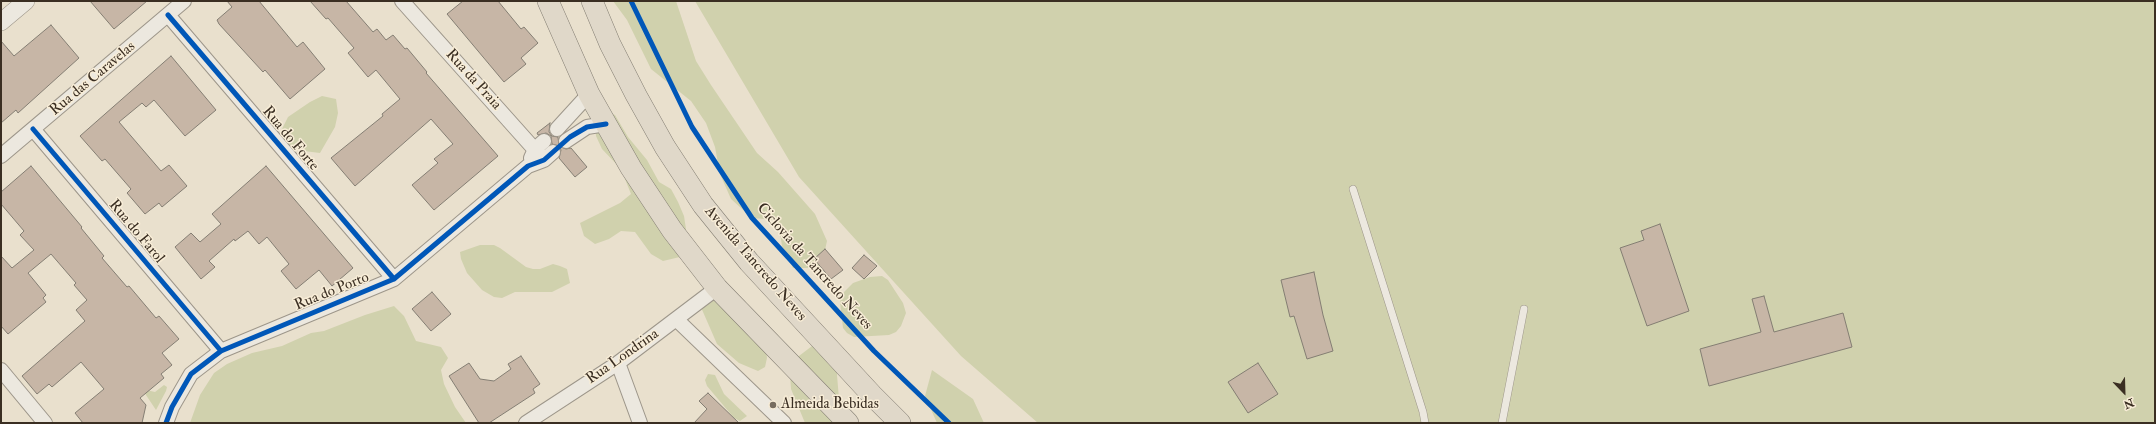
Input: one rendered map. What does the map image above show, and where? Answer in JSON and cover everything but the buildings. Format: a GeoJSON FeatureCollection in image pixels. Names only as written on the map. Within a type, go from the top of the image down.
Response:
{"type":"FeatureCollection","features":[{"type":"Feature","properties":{"kind":"main road"},"geometry":{"type":"LineString","coordinates":[[548,1],[590,94],[606,124],[631,168],[672,230],[717,288],[848,423]]}},
{"type":"Feature","properties":{"kind":"main road","name":"Avenida Tancredo Neves"},"geometry":{"type":"LineString","coordinates":[[592,1],[610,44],[636,95],[666,147],[704,205],[749,262],[872,395],[900,423]]}},
{"type":"Feature","properties":{"kind":"street"},"geometry":{"type":"LineString","coordinates":[[1,22],[26,1]]}},
{"type":"Feature","properties":{"kind":"street","name":"Rua das Caravelas"},"geometry":{"type":"LineString","coordinates":[[1,156],[184,1]]}},
{"type":"Feature","properties":{"kind":"street","name":"Rua da Praia"},"geometry":{"type":"LineString","coordinates":[[402,1],[544,151]]}},
{"type":"Feature","properties":{"kind":"street","name":"Rua do Forte"},"geometry":{"type":"LineString","coordinates":[[168,15],[394,279]]}},
{"type":"Feature","properties":{"kind":"street"},"geometry":{"type":"LineString","coordinates":[[557,129],[590,94]]}},
{"type":"Feature","properties":{"kind":"street"},"geometry":{"type":"LineString","coordinates":[[566,141],[587,127],[606,124]]}},
{"type":"Feature","properties":{"kind":"street","name":"Rua do Farol"},"geometry":{"type":"LineString","coordinates":[[33,129],[221,351]]}},
{"type":"Feature","properties":{"kind":"street","name":"Rua do Porto"},"geometry":{"type":"LineString","coordinates":[[166,423],[172,407],[191,374],[221,351],[394,279],[544,151]]}},
{"type":"Feature","properties":{"kind":"street","name":"Rua Londrina"},"geometry":{"type":"LineString","coordinates":[[526,423],[618,363],[717,288]]}},
{"type":"Feature","properties":{"kind":"street"},"geometry":{"type":"LineString","coordinates":[[676,319],[784,423]]}},
{"type":"Feature","properties":{"kind":"street"},"geometry":{"type":"LineString","coordinates":[[618,363],[640,423]]}},
{"type":"Feature","properties":{"kind":"street"},"geometry":{"type":"LineString","coordinates":[[1,370],[45,423]]}},
{"type":"Feature","properties":{"kind":"lane"},"geometry":{"type":"LineString","coordinates":[[1353,189],[1423,412],[1425,423]]}},
{"type":"Feature","properties":{"kind":"lane"},"geometry":{"type":"LineString","coordinates":[[1502,423],[1524,309]]}},
{"type":"Feature","properties":{"kind":"green space"},"geometry":{"type":"Polygon","coordinates":[[[613,1],[676,1],[696,61],[711,85],[757,153],[778,172],[815,214],[827,241],[821,268],[793,268],[782,246],[778,220],[752,218],[731,199],[720,174],[715,147],[706,123],[691,101],[651,69],[627,20],[613,1]]]}},
{"type":"Feature","properties":{"kind":"green space"},"geometry":{"type":"Polygon","coordinates":[[[695,1],[2155,1],[2155,423],[1038,423],[961,356],[799,177],[695,1]]]}},
{"type":"Feature","properties":{"kind":"green space"},"geometry":{"type":"Polygon","coordinates":[[[322,96],[336,99],[338,113],[335,127],[320,153],[296,150],[285,142],[282,129],[288,117],[310,102],[322,96]]]}},
{"type":"Feature","properties":{"kind":"green space"},"geometry":{"type":"Polygon","coordinates":[[[602,110],[615,115],[628,137],[647,160],[659,182],[671,189],[684,216],[686,229],[684,256],[663,261],[651,254],[635,232],[621,231],[609,239],[595,244],[584,236],[580,223],[620,203],[631,194],[621,169],[602,149],[596,136],[595,121],[602,110]]]}},
{"type":"Feature","properties":{"kind":"green space"},"geometry":{"type":"Polygon","coordinates":[[[480,245],[494,245],[526,267],[533,269],[540,269],[553,264],[560,266],[567,269],[570,283],[552,292],[515,292],[502,298],[494,297],[482,290],[467,273],[461,259],[460,252],[480,245]]]}},
{"type":"Feature","properties":{"kind":"green space"},"geometry":{"type":"Polygon","coordinates":[[[882,276],[888,280],[903,303],[906,313],[901,326],[896,332],[889,335],[854,337],[847,333],[843,328],[840,302],[842,294],[853,283],[870,277],[882,276]]]}},
{"type":"Feature","properties":{"kind":"green space"},"geometry":{"type":"Polygon","coordinates":[[[715,296],[766,350],[767,358],[765,367],[758,371],[739,363],[717,344],[700,305],[715,296]]]}},
{"type":"Feature","properties":{"kind":"green space"},"geometry":{"type":"Polygon","coordinates":[[[394,306],[404,316],[416,341],[441,347],[448,358],[441,370],[444,384],[455,407],[466,423],[190,423],[200,395],[214,373],[227,364],[252,353],[282,346],[311,333],[324,331],[365,315],[394,306]]]}},
{"type":"Feature","properties":{"kind":"green space"},"geometry":{"type":"Polygon","coordinates":[[[816,343],[839,360],[837,375],[841,423],[805,423],[791,389],[790,374],[795,359],[816,343]]]}},
{"type":"Feature","properties":{"kind":"green space"},"geometry":{"type":"Polygon","coordinates":[[[932,370],[973,399],[984,423],[937,423],[925,396],[932,370]]]}},
{"type":"Feature","properties":{"kind":"green space"},"geometry":{"type":"Polygon","coordinates":[[[708,374],[715,375],[724,394],[747,416],[740,421],[734,418],[707,386],[705,380],[708,374]]]}},
{"type":"Feature","properties":{"kind":"green space"},"geometry":{"type":"Polygon","coordinates":[[[164,385],[167,387],[166,391],[156,410],[142,389],[155,392],[164,385]]]}},
{"type":"Feature","properties":{"kind":"cycle path","name":"Ciclovia da Tancredo Neves"},"geometry":{"type":"LineString","coordinates":[[631,1],[692,127],[752,218],[874,351],[949,423]]}},
{"type":"Feature","properties":{"kind":"cycle path"},"geometry":{"type":"LineString","coordinates":[[168,15],[394,279]]}},
{"type":"Feature","properties":{"kind":"cycle path"},"geometry":{"type":"LineString","coordinates":[[166,423],[172,407],[191,374],[221,351],[394,279],[528,166],[544,160],[570,137],[587,127],[606,124]]}},
{"type":"Feature","properties":{"kind":"cycle path"},"geometry":{"type":"LineString","coordinates":[[33,129],[221,351]]}},
{"type":"Feature","properties":{"kind":"place","name":"Almeida Bebidas"},"geometry":{"type":"Point","coordinates":[773,405]}}]}
